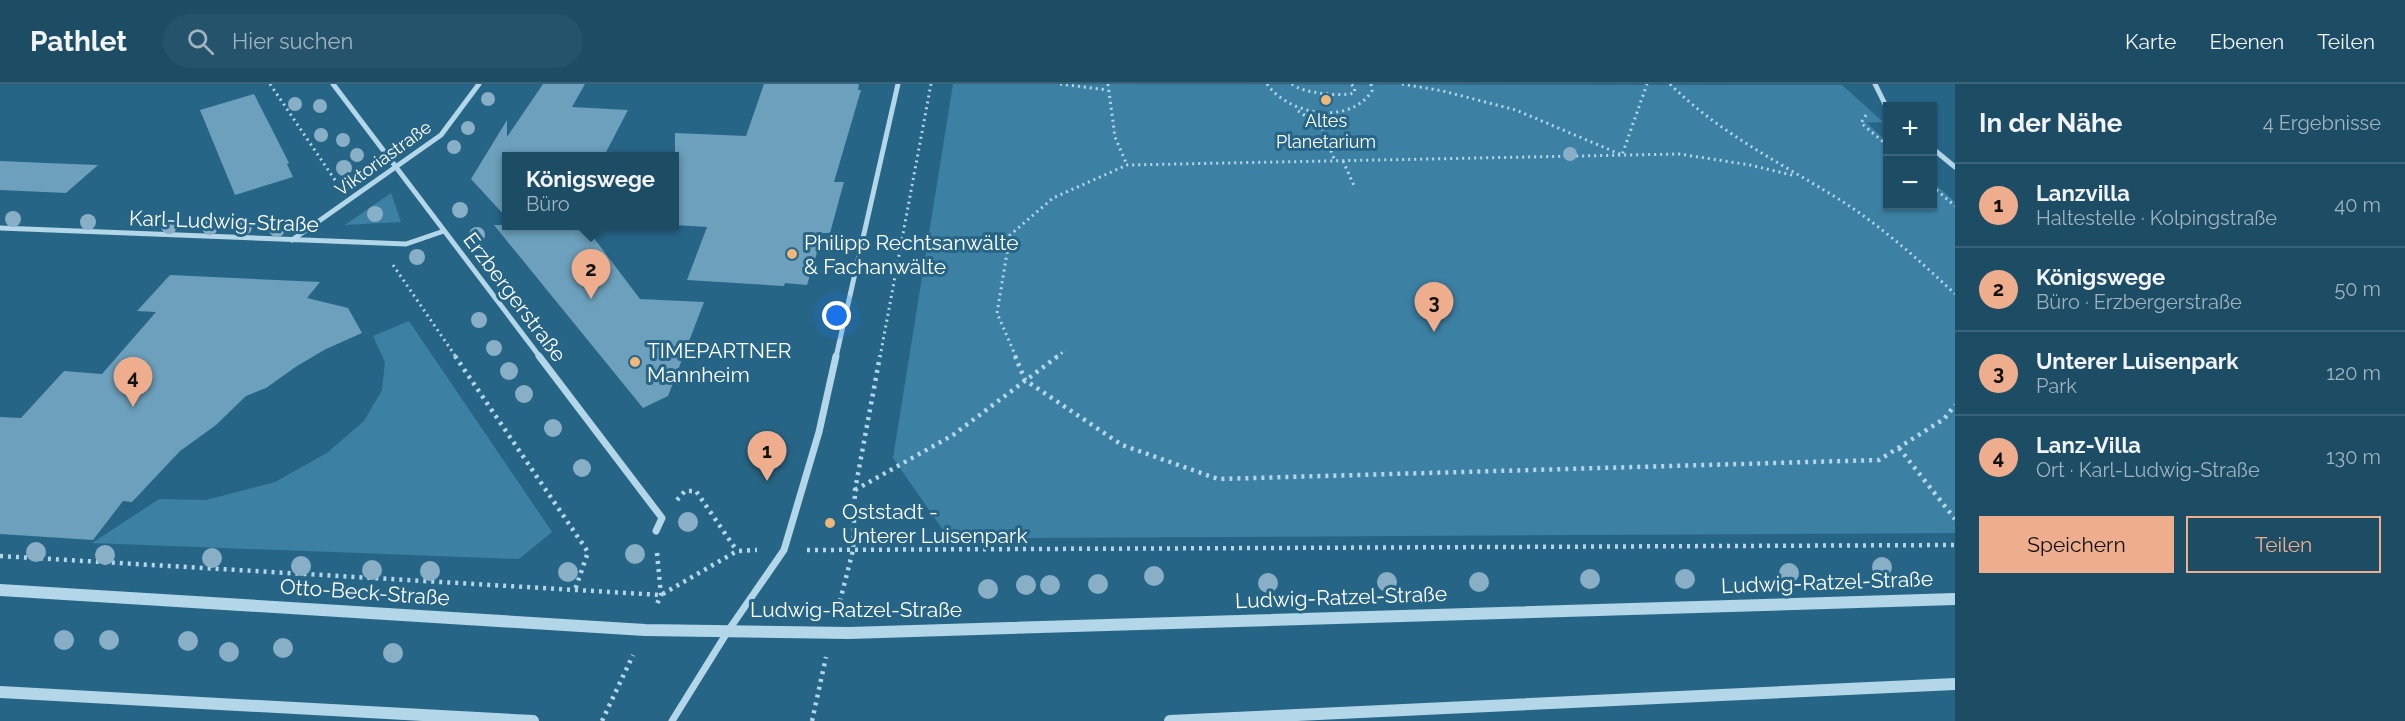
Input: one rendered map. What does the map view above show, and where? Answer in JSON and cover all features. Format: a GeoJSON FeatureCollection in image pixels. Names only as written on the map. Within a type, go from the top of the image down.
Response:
{"type":"FeatureCollection","features":[{"type":"Feature","properties":{"kind":"street","name":"Erzbergerstraße"},"geometry":{"type":"LineString","coordinates":[[333,84],[662,518]]}},
{"type":"Feature","properties":{"kind":"street","name":"Viktoriastraße"},"geometry":{"type":"LineString","coordinates":[[291,240],[441,135],[479,84]]}},
{"type":"Feature","properties":{"kind":"street"},"geometry":{"type":"LineString","coordinates":[[672,721],[728,631],[784,550],[819,432],[898,84]]}},
{"type":"Feature","properties":{"kind":"street"},"geometry":{"type":"LineString","coordinates":[[1875,84],[1883,102]]}},
{"type":"Feature","properties":{"kind":"street"},"geometry":{"type":"LineString","coordinates":[[1937,152],[1955,167]]}},
{"type":"Feature","properties":{"kind":"street","name":"Karl-Ludwig-Straße"},"geometry":{"type":"LineString","coordinates":[[0,228],[379,244],[406,244],[444,231]]}},
{"type":"Feature","properties":{"kind":"street"},"geometry":{"type":"LineString","coordinates":[[656,531],[662,518]]}},
{"type":"Feature","properties":{"kind":"street","name":"Otto-Beck-Straße"},"geometry":{"type":"LineString","coordinates":[[0,590],[645,630],[728,631]]}},
{"type":"Feature","properties":{"kind":"street","name":"Ludwig-Ratzel-Straße"},"geometry":{"type":"LineString","coordinates":[[728,631],[872,632],[1955,599]]}},
{"type":"Feature","properties":{"kind":"street"},"geometry":{"type":"LineString","coordinates":[[1170,721],[1955,684]]}},
{"type":"Feature","properties":{"kind":"street"},"geometry":{"type":"LineString","coordinates":[[0,692],[480,720],[533,721]]}},
{"type":"Feature","properties":{"kind":"path"},"geometry":{"type":"LineString","coordinates":[[270,84],[348,200]]}},
{"type":"Feature","properties":{"kind":"path"},"geometry":{"type":"LineString","coordinates":[[931,84],[855,490],[853,550],[1955,546]]}},
{"type":"Feature","properties":{"kind":"path"},"geometry":{"type":"LineString","coordinates":[[1060,84],[1108,90]]}},
{"type":"Feature","properties":{"kind":"path"},"geometry":{"type":"LineString","coordinates":[[1108,84],[1114,137],[1127,165]]}},
{"type":"Feature","properties":{"kind":"path"},"geometry":{"type":"LineString","coordinates":[[1267,84],[1275,95],[1289,103],[1320,111],[1336,112],[1364,104],[1370,98],[1371,84]]}},
{"type":"Feature","properties":{"kind":"path"},"geometry":{"type":"LineString","coordinates":[[1292,84],[1297,89],[1310,93],[1327,91],[1343,96],[1354,93],[1355,88],[1351,84]]}},
{"type":"Feature","properties":{"kind":"path"},"geometry":{"type":"LineString","coordinates":[[1402,84],[1443,91],[1516,110],[1622,155]]}},
{"type":"Feature","properties":{"kind":"path"},"geometry":{"type":"LineString","coordinates":[[1622,155],[1647,84]]}},
{"type":"Feature","properties":{"kind":"path"},"geometry":{"type":"LineString","coordinates":[[1670,84],[1720,128],[1874,224],[1916,256],[1955,294]]}},
{"type":"Feature","properties":{"kind":"path"},"geometry":{"type":"LineString","coordinates":[[1298,111],[1318,120],[1325,129],[1327,143],[1335,161]]}},
{"type":"Feature","properties":{"kind":"path"},"geometry":{"type":"LineString","coordinates":[[1796,176],[1750,165],[1679,154],[1127,165],[1053,198],[1010,235],[998,312],[1025,380],[1122,445],[1218,479],[1879,460],[1944,419],[1955,405]]}},
{"type":"Feature","properties":{"kind":"path"},"geometry":{"type":"LineString","coordinates":[[1342,161],[1355,188]]}},
{"type":"Feature","properties":{"kind":"path"},"geometry":{"type":"LineString","coordinates":[[1937,190],[1955,206]]}},
{"type":"Feature","properties":{"kind":"path"},"geometry":{"type":"LineString","coordinates":[[379,244],[424,314],[588,552],[575,590]]}},
{"type":"Feature","properties":{"kind":"path"},"geometry":{"type":"LineString","coordinates":[[855,490],[954,435],[1066,350]]}},
{"type":"Feature","properties":{"kind":"path"},"geometry":{"type":"LineString","coordinates":[[1899,448],[1955,519]]}},
{"type":"Feature","properties":{"kind":"path"},"geometry":{"type":"LineString","coordinates":[[0,556],[661,595],[737,550],[696,491],[684,491],[662,518]]}},
{"type":"Feature","properties":{"kind":"path"},"geometry":{"type":"LineString","coordinates":[[602,721],[661,595],[656,531]]}},
{"type":"Feature","properties":{"kind":"shaded area"},"geometry":{"type":"Polygon","coordinates":[[[953,84],[1842,85],[1883,122],[1867,123],[1883,138],[1883,210],[1937,210],[1937,186],[1955,202],[1955,533],[1026,538],[943,530],[893,458],[953,84]]]}},
{"type":"Feature","properties":{"kind":"shaded area"},"geometry":{"type":"Polygon","coordinates":[[[391,193],[401,222],[345,225],[391,193]]]}},
{"type":"Feature","properties":{"kind":"shaded area"},"geometry":{"type":"Polygon","coordinates":[[[409,321],[552,532],[519,559],[92,543],[159,499],[206,500],[275,482],[327,453],[364,421],[382,390],[385,362],[373,336],[409,321]]]}},
{"type":"Feature","properties":{"kind":"building"},"geometry":{"type":"Polygon","coordinates":[[[543,84],[585,84],[572,107],[628,110],[606,152],[502,152],[502,213],[471,179],[507,120],[507,137],[543,84]]]}},
{"type":"Feature","properties":{"kind":"building"},"geometry":{"type":"Polygon","coordinates":[[[764,84],[859,84],[858,90],[861,90],[834,182],[844,182],[830,233],[823,233],[807,285],[785,283],[784,286],[687,280],[707,227],[679,225],[679,152],[675,152],[675,133],[746,136],[764,84]]]}},
{"type":"Feature","properties":{"kind":"building"},"geometry":{"type":"Polygon","coordinates":[[[254,94],[289,163],[287,164],[293,177],[235,195],[200,110],[254,94]]]}},
{"type":"Feature","properties":{"kind":"building"},"geometry":{"type":"Polygon","coordinates":[[[0,161],[98,165],[66,193],[0,190],[0,161]]]}},
{"type":"Feature","properties":{"kind":"building"},"geometry":{"type":"Polygon","coordinates":[[[494,225],[502,225],[502,230],[588,230],[640,299],[704,302],[668,396],[643,408],[494,225]]]}},
{"type":"Feature","properties":{"kind":"building"},"geometry":{"type":"Polygon","coordinates":[[[170,275],[320,282],[307,298],[348,308],[362,333],[326,349],[266,388],[246,396],[216,425],[180,451],[132,502],[123,501],[93,540],[0,534],[0,417],[21,418],[64,371],[102,374],[156,312],[137,311],[170,275]]]}},
{"type":"Feature","properties":{"kind":"place","name":"Altes Planetarium"},"geometry":{"type":"Point","coordinates":[1326,100]}},
{"type":"Feature","properties":{"kind":"place","name":"Philipp Rechtsanwälte & Fachanwälte"},"geometry":{"type":"Point","coordinates":[792,254]}},
{"type":"Feature","properties":{"kind":"place","name":"Königswege"},"geometry":{"type":"Point","coordinates":[591,299]}},
{"type":"Feature","properties":{"kind":"place","name":"Unterer Luisenpark"},"geometry":{"type":"Point","coordinates":[1434,332]}},
{"type":"Feature","properties":{"kind":"place","name":"TIMEPARTNER Mannheim"},"geometry":{"type":"Point","coordinates":[635,362]}},
{"type":"Feature","properties":{"kind":"place","name":"Lanz-Villa"},"geometry":{"type":"Point","coordinates":[133,407]}},
{"type":"Feature","properties":{"kind":"place","name":"Lanzvilla"},"geometry":{"type":"Point","coordinates":[767,481]}},
{"type":"Feature","properties":{"kind":"place","name":"Oststadt - Unterer Luisenpark"},"geometry":{"type":"Point","coordinates":[830,523]}}]}
